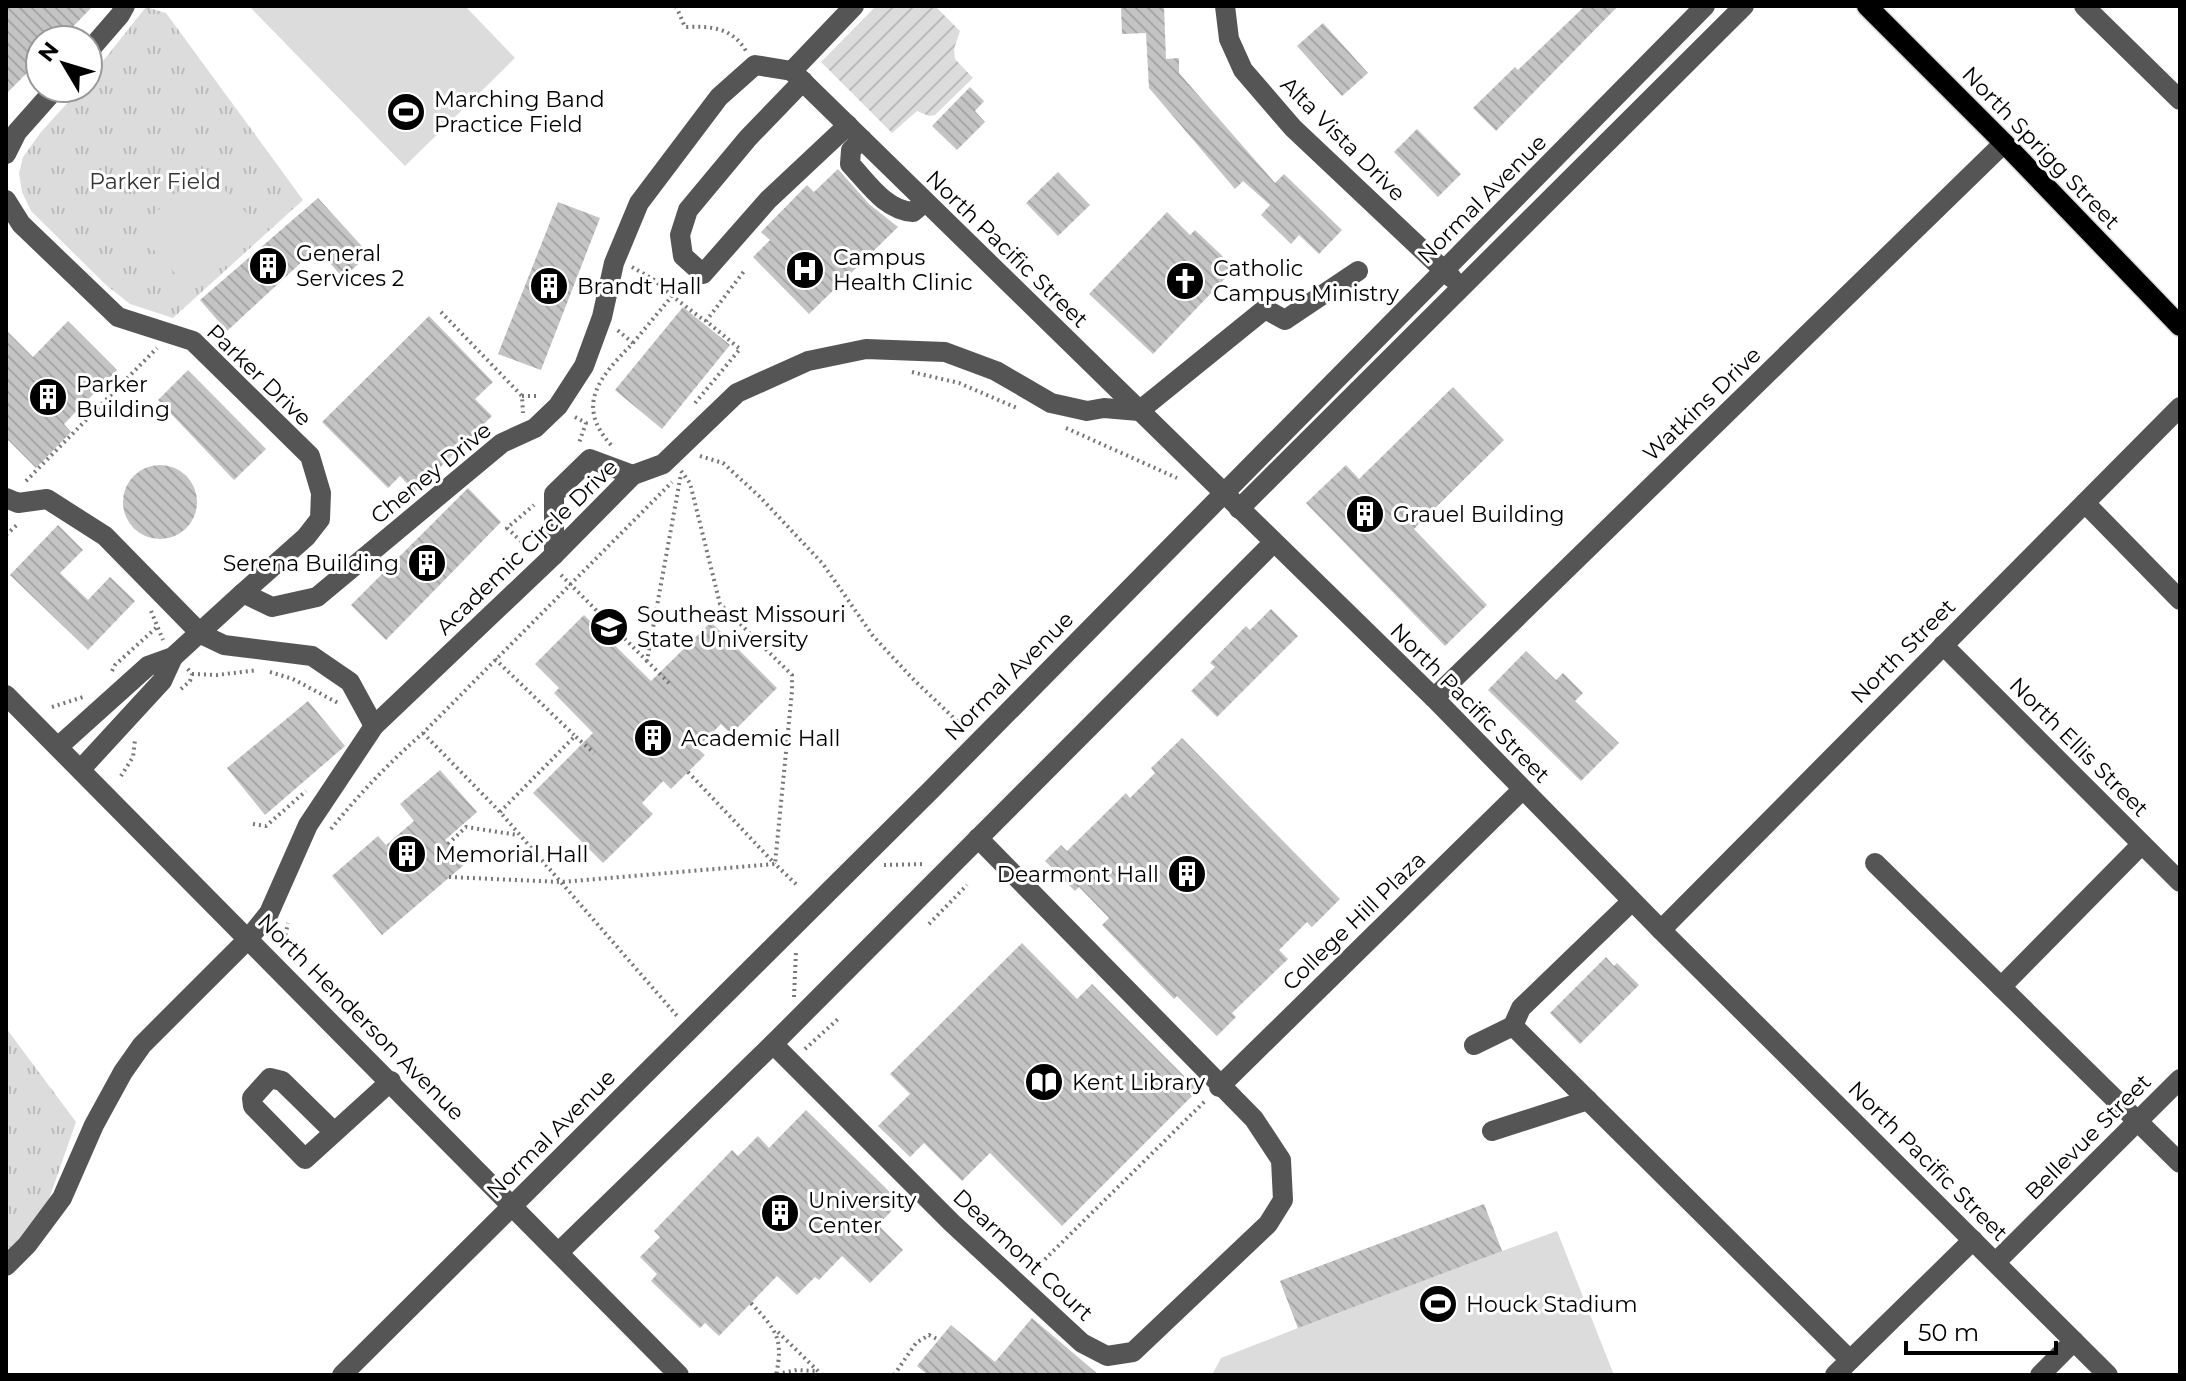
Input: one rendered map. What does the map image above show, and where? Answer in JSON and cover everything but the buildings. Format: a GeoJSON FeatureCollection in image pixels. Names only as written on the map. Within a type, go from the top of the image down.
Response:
{"type":"FeatureCollection","features":[{"type":"Feature","properties":{"kind":"main road","name":"North Sprigg Street"},"geometry":{"type":"LineString","coordinates":[[1867,6],[2180,326]]}},
{"type":"Feature","properties":{"kind":"street"},"geometry":{"type":"LineString","coordinates":[[104,34],[125,6]]}},
{"type":"Feature","properties":{"kind":"street"},"geometry":{"type":"LineString","coordinates":[[854,6],[688,210],[680,235],[683,256],[703,274],[768,200],[855,132]]}},
{"type":"Feature","properties":{"kind":"street","name":"Alta Vista Drive"},"geometry":{"type":"LineString","coordinates":[[1225,6],[1229,39],[1243,70],[1293,128],[1461,287]]}},
{"type":"Feature","properties":{"kind":"street","name":"Normal Avenue"},"geometry":{"type":"LineString","coordinates":[[342,1375],[1223,494],[1705,6]]}},
{"type":"Feature","properties":{"kind":"street"},"geometry":{"type":"LineString","coordinates":[[1239,509],[1744,6]]}},
{"type":"Feature","properties":{"kind":"street"},"geometry":{"type":"LineString","coordinates":[[2084,6],[2180,100]]}},
{"type":"Feature","properties":{"kind":"street"},"geometry":{"type":"LineString","coordinates":[[755,65],[798,76]]}},
{"type":"Feature","properties":{"kind":"street","name":"Cheney Drive"},"geometry":{"type":"LineString","coordinates":[[243,593],[272,607],[317,597],[502,443],[535,428],[558,406],[584,366],[602,317],[616,259],[639,203],[719,97],[755,65]]}},
{"type":"Feature","properties":{"kind":"street","name":"North Pacific Street"},"geometry":{"type":"LineString","coordinates":[[798,76],[1434,698],[2104,1374]]}},
{"type":"Feature","properties":{"kind":"street"},"geometry":{"type":"LineString","coordinates":[[6,154],[17,132],[42,104]]}},
{"type":"Feature","properties":{"kind":"street","name":"Watkins Drive"},"geometry":{"type":"LineString","coordinates":[[1434,698],[2004,143]]}},
{"type":"Feature","properties":{"kind":"street","name":"Parker Drive"},"geometry":{"type":"LineString","coordinates":[[7,204],[21,224],[118,317],[193,341],[310,456],[321,493],[320,519],[243,593]]}},
{"type":"Feature","properties":{"kind":"street"},"geometry":{"type":"LineString","coordinates":[[1139,411],[1265,309],[1285,320],[1358,271]]}},
{"type":"Feature","properties":{"kind":"street","name":"Academic Circle Drive"},"geometry":{"type":"LineString","coordinates":[[6,1266],[27,1245],[62,1198],[94,1125],[123,1072],[142,1045],[249,938],[269,913],[308,825],[374,726],[551,561],[633,475],[663,464],[681,463],[737,393],[808,361],[866,349],[945,352],[996,371],[1051,403],[1087,411],[1104,408],[1139,411]]}},
{"type":"Feature","properties":{"kind":"street","name":"North Street"},"geometry":{"type":"LineString","coordinates":[[1661,930],[2180,407]]}},
{"type":"Feature","properties":{"kind":"street"},"geometry":{"type":"LineString","coordinates":[[551,561],[554,494],[590,459],[633,475]]}},
{"type":"Feature","properties":{"kind":"street"},"geometry":{"type":"LineString","coordinates":[[6,498],[18,503],[47,499],[105,536],[201,634],[224,645],[312,656],[350,682],[374,726]]}},
{"type":"Feature","properties":{"kind":"street"},"geometry":{"type":"LineString","coordinates":[[2085,503],[2180,600]]}},
{"type":"Feature","properties":{"kind":"street"},"geometry":{"type":"LineString","coordinates":[[559,1252],[773,1044],[1273,543]]}},
{"type":"Feature","properties":{"kind":"street"},"geometry":{"type":"LineString","coordinates":[[59,746],[148,666],[174,656],[201,634],[243,593]]}},
{"type":"Feature","properties":{"kind":"street","name":"North Ellis Street"},"geometry":{"type":"LineString","coordinates":[[1943,645],[2180,882]]}},
{"type":"Feature","properties":{"kind":"street"},"geometry":{"type":"LineString","coordinates":[[81,769],[162,681],[174,656]]}},
{"type":"Feature","properties":{"kind":"street","name":"North Henderson Avenue"},"geometry":{"type":"LineString","coordinates":[[6,695],[679,1375]]}},
{"type":"Feature","properties":{"kind":"street","name":"College Hill Plaza"},"geometry":{"type":"LineString","coordinates":[[1219,1087],[1522,790]]}},
{"type":"Feature","properties":{"kind":"street","name":"Dearmont Court"},"geometry":{"type":"LineString","coordinates":[[773,1044],[952,1223],[1082,1343],[1107,1356],[1133,1352],[1268,1224],[1283,1200],[1281,1160],[1254,1119],[1219,1087],[978,838]]}},
{"type":"Feature","properties":{"kind":"street"},"geometry":{"type":"LineString","coordinates":[[2001,987],[2142,844]]}},
{"type":"Feature","properties":{"kind":"street"},"geometry":{"type":"LineString","coordinates":[[1875,863],[2180,1163]]}},
{"type":"Feature","properties":{"kind":"street"},"geometry":{"type":"LineString","coordinates":[[1474,1045],[1513,1026],[1521,1008],[1632,901]]}},
{"type":"Feature","properties":{"kind":"street"},"geometry":{"type":"LineString","coordinates":[[1513,1026],[1850,1360]]}},
{"type":"Feature","properties":{"kind":"street","name":"Bellevue Street"},"geometry":{"type":"LineString","coordinates":[[1996,1262],[2180,1079]]}},
{"type":"Feature","properties":{"kind":"street"},"geometry":{"type":"LineString","coordinates":[[334,1132],[391,1081]]}},
{"type":"Feature","properties":{"kind":"street"},"geometry":{"type":"LineString","coordinates":[[1492,1131],[1588,1100]]}},
{"type":"Feature","properties":{"kind":"street"},"geometry":{"type":"LineString","coordinates":[[1835,1375],[1973,1240]]}},
{"type":"Feature","properties":{"kind":"street"},"geometry":{"type":"LineString","coordinates":[[2040,1375],[2074,1341]]}},
{"type":"Feature","properties":{"kind":"path"},"geometry":{"type":"LineString","coordinates":[[676,6],[685,27],[725,29],[741,43],[755,65]]}},
{"type":"Feature","properties":{"kind":"path"},"geometry":{"type":"LineString","coordinates":[[616,259],[653,279],[740,349],[688,412]]}},
{"type":"Feature","properties":{"kind":"path"},"geometry":{"type":"LineString","coordinates":[[707,322],[745,270]]}},
{"type":"Feature","properties":{"kind":"path"},"geometry":{"type":"LineString","coordinates":[[615,450],[592,416],[592,400],[598,386],[672,296]]}},
{"type":"Feature","properties":{"kind":"path"},"geometry":{"type":"LineString","coordinates":[[441,312],[522,396],[524,418]]}},
{"type":"Feature","properties":{"kind":"path"},"geometry":{"type":"LineString","coordinates":[[602,317],[633,343]]}},
{"type":"Feature","properties":{"kind":"path"},"geometry":{"type":"LineString","coordinates":[[6,498],[44,464],[171,334]]}},
{"type":"Feature","properties":{"kind":"path"},"geometry":{"type":"LineString","coordinates":[[906,371],[959,383],[1019,409]]}},
{"type":"Feature","properties":{"kind":"path"},"geometry":{"type":"LineString","coordinates":[[522,396],[543,396]]}},
{"type":"Feature","properties":{"kind":"path"},"geometry":{"type":"LineString","coordinates":[[575,417],[586,423],[575,451]]}},
{"type":"Feature","properties":{"kind":"path"},"geometry":{"type":"LineString","coordinates":[[1061,426],[1177,478]]}},
{"type":"Feature","properties":{"kind":"path"},"geometry":{"type":"LineString","coordinates":[[704,448],[698,455],[723,463],[759,496],[823,564],[873,636],[959,723]]}},
{"type":"Feature","properties":{"kind":"path"},"geometry":{"type":"LineString","coordinates":[[326,835],[360,793],[569,584],[681,463]]}},
{"type":"Feature","properties":{"kind":"path"},"geometry":{"type":"LineString","coordinates":[[647,661],[681,463]]}},
{"type":"Feature","properties":{"kind":"path"},"geometry":{"type":"LineString","coordinates":[[681,463],[690,483],[720,604],[792,675],[775,864]]}},
{"type":"Feature","properties":{"kind":"path"},"geometry":{"type":"LineString","coordinates":[[535,504],[507,528],[531,551],[551,561],[569,584],[669,683]]}},
{"type":"Feature","properties":{"kind":"path"},"geometry":{"type":"LineString","coordinates":[[6,535],[23,519]]}},
{"type":"Feature","properties":{"kind":"path"},"geometry":{"type":"LineString","coordinates":[[147,600],[163,642],[192,674],[217,675],[260,670],[293,679],[345,708]]}},
{"type":"Feature","properties":{"kind":"path"},"geometry":{"type":"LineString","coordinates":[[109,678],[115,665],[157,627]]}},
{"type":"Feature","properties":{"kind":"path"},"geometry":{"type":"LineString","coordinates":[[495,659],[594,753]]}},
{"type":"Feature","properties":{"kind":"path"},"geometry":{"type":"LineString","coordinates":[[175,695],[190,681],[192,674]]}},
{"type":"Feature","properties":{"kind":"path"},"geometry":{"type":"LineString","coordinates":[[52,707],[89,694]]}},
{"type":"Feature","properties":{"kind":"path"},"geometry":{"type":"LineString","coordinates":[[423,733],[500,812],[689,1030]]}},
{"type":"Feature","properties":{"kind":"path"},"geometry":{"type":"LineString","coordinates":[[121,776],[133,757],[134,742],[140,734]]}},
{"type":"Feature","properties":{"kind":"path"},"geometry":{"type":"LineString","coordinates":[[500,812],[575,736]]}},
{"type":"Feature","properties":{"kind":"path"},"geometry":{"type":"LineString","coordinates":[[688,772],[798,886]]}},
{"type":"Feature","properties":{"kind":"path"},"geometry":{"type":"LineString","coordinates":[[253,824],[266,826],[316,782]]}},
{"type":"Feature","properties":{"kind":"path"},"geometry":{"type":"LineString","coordinates":[[448,844],[466,827],[520,835]]}},
{"type":"Feature","properties":{"kind":"path"},"geometry":{"type":"LineString","coordinates":[[449,877],[561,882],[775,864]]}},
{"type":"Feature","properties":{"kind":"path"},"geometry":{"type":"LineString","coordinates":[[881,865],[926,864]]}},
{"type":"Feature","properties":{"kind":"path"},"geometry":{"type":"LineString","coordinates":[[929,924],[967,885]]}},
{"type":"Feature","properties":{"kind":"path"},"geometry":{"type":"LineString","coordinates":[[284,941],[288,919]]}},
{"type":"Feature","properties":{"kind":"path"},"geometry":{"type":"LineString","coordinates":[[794,1005],[796,951]]}},
{"type":"Feature","properties":{"kind":"path"},"geometry":{"type":"LineString","coordinates":[[797,1042],[806,1050],[839,1018]]}},
{"type":"Feature","properties":{"kind":"path"},"geometry":{"type":"LineString","coordinates":[[1019,1285],[1219,1087]]}},
{"type":"Feature","properties":{"kind":"path"},"geometry":{"type":"LineString","coordinates":[[751,1303],[819,1373]]}},
{"type":"Feature","properties":{"kind":"path"},"geometry":{"type":"LineString","coordinates":[[776,1330],[780,1346],[776,1375],[797,1370],[819,1373]]}},
{"type":"Feature","properties":{"kind":"path"},"geometry":{"type":"LineString","coordinates":[[896,1374],[916,1343],[929,1335],[939,1340]]}},
{"type":"Feature","properties":{"kind":"green space","name":"Marching Band Practice Field"},"geometry":{"type":"Polygon","coordinates":[[[249,6],[465,6],[515,58],[405,166],[249,6]]]}},
{"type":"Feature","properties":{"kind":"green space"},"geometry":{"type":"Polygon","coordinates":[[[876,6],[935,6],[960,31],[954,49],[955,59],[973,78],[935,115],[917,111],[892,133],[821,62],[876,6]]]}},
{"type":"Feature","properties":{"kind":"green space","name":"Parker Field"},"geometry":{"type":"Polygon","coordinates":[[[146,7],[166,13],[303,200],[173,318],[130,304],[106,285],[31,211],[22,192],[19,173],[23,157],[66,104],[104,104],[104,60],[146,7]]]}},
{"type":"Feature","properties":{"kind":"green space"},"geometry":{"type":"Polygon","coordinates":[[[204,168],[252,219],[184,283],[136,231],[204,168]]]}},
{"type":"Feature","properties":{"kind":"green space"},"geometry":{"type":"Polygon","coordinates":[[[6,1028],[76,1122],[49,1199],[6,1251],[6,1028]]]}},
{"type":"Feature","properties":{"kind":"green space","name":"Houck Stadium"},"geometry":{"type":"Polygon","coordinates":[[[1484,1205],[1502,1251],[1557,1231],[1614,1375],[1212,1375],[1221,1358],[1298,1328],[1280,1281],[1484,1205]]]}},
{"type":"Feature","properties":{"kind":"place","name":"Marching Band Practice Field"},"geometry":{"type":"Point","coordinates":[406,112]}},
{"type":"Feature","properties":{"kind":"place","name":"General Services 2"},"geometry":{"type":"Point","coordinates":[268,266]}},
{"type":"Feature","properties":{"kind":"place","name":"Campus Health Clinic"},"geometry":{"type":"Point","coordinates":[805,270]}},
{"type":"Feature","properties":{"kind":"place","name":"Catholic Campus Ministry"},"geometry":{"type":"Point","coordinates":[1185,281]}},
{"type":"Feature","properties":{"kind":"place","name":"Brandt Hall"},"geometry":{"type":"Point","coordinates":[549,286]}},
{"type":"Feature","properties":{"kind":"place","name":"Parker Building"},"geometry":{"type":"Point","coordinates":[48,397]}},
{"type":"Feature","properties":{"kind":"place","name":"Grauel Building"},"geometry":{"type":"Point","coordinates":[1365,514]}},
{"type":"Feature","properties":{"kind":"place","name":"Serena Building"},"geometry":{"type":"Point","coordinates":[427,563]}},
{"type":"Feature","properties":{"kind":"place","name":"Southeast Missouri State University"},"geometry":{"type":"Point","coordinates":[609,627]}},
{"type":"Feature","properties":{"kind":"place","name":"Academic Hall"},"geometry":{"type":"Point","coordinates":[653,738]}},
{"type":"Feature","properties":{"kind":"place","name":"Memorial Hall"},"geometry":{"type":"Point","coordinates":[407,854]}},
{"type":"Feature","properties":{"kind":"place","name":"Dearmont Hall"},"geometry":{"type":"Point","coordinates":[1187,874]}},
{"type":"Feature","properties":{"kind":"place","name":"Kent Library"},"geometry":{"type":"Point","coordinates":[1044,1082]}},
{"type":"Feature","properties":{"kind":"place","name":"University Center"},"geometry":{"type":"Point","coordinates":[780,1213]}},
{"type":"Feature","properties":{"kind":"place","name":"Houck Stadium"},"geometry":{"type":"Point","coordinates":[1438,1304]}}]}
